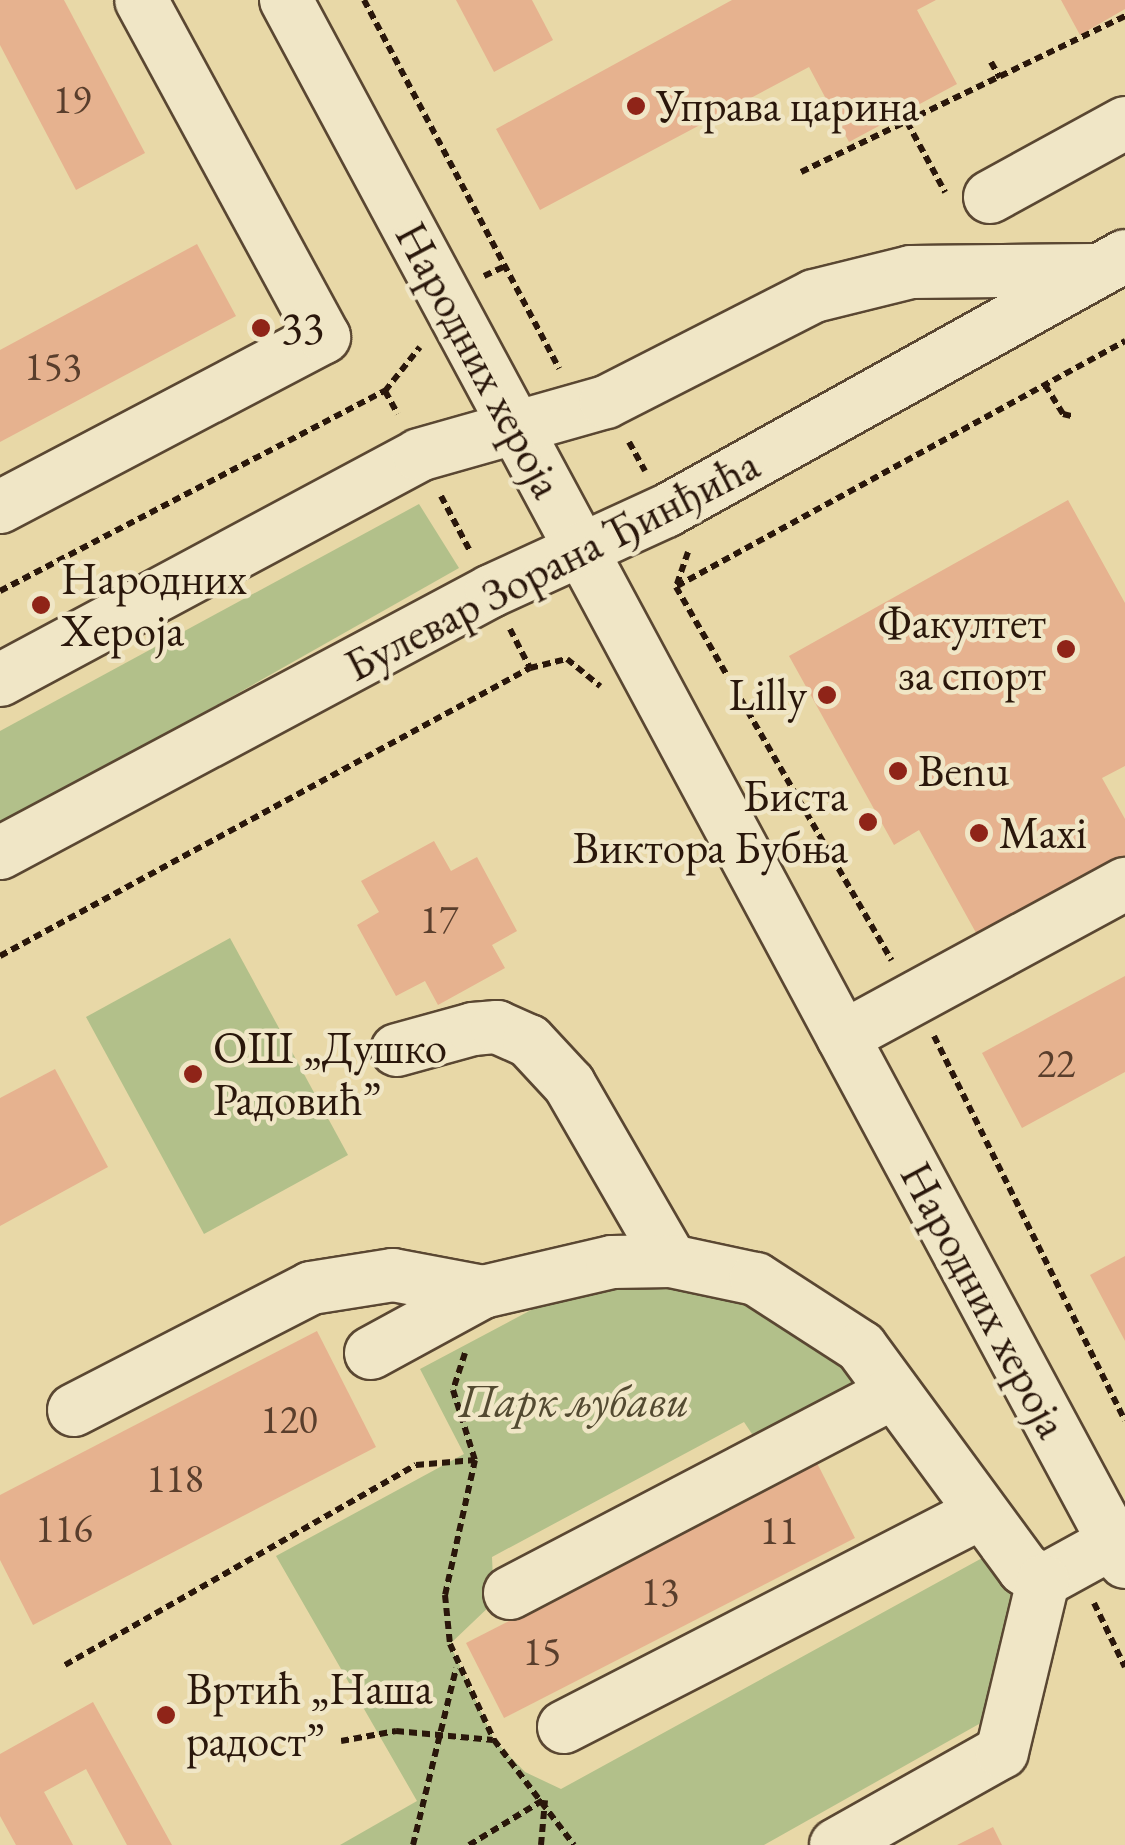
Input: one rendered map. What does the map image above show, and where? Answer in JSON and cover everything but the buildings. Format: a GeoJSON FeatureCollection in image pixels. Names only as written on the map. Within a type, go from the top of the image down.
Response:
{"type":"FeatureCollection","features":[{"type":"Feature","properties":{"kind":"street"},"geometry":{"type":"LineString","coordinates":[[0,508],[324,336],[140,0]]}},
{"type":"Feature","properties":{"kind":"street","name":"Народних хероја"},"geometry":{"type":"LineString","coordinates":[[286,0],[1120,1552]]}},
{"type":"Feature","properties":{"kind":"street"},"geometry":{"type":"LineString","coordinates":[[970,200],[1125,123]]}},
{"type":"Feature","properties":{"kind":"street","name":"Булевар Зорана Ђинђића"},"geometry":{"type":"LineString","coordinates":[[0,680],[419,454],[606,402],[864,278],[1112,263]]}},
{"type":"Feature","properties":{"kind":"street","name":"Булевар Зорана Ђинђића"},"geometry":{"type":"LineString","coordinates":[[0,853],[492,591],[584,555],[1112,263]]}},
{"type":"Feature","properties":{"kind":"street"},"geometry":{"type":"LineString","coordinates":[[843,1037],[1125,884]]}},
{"type":"Feature","properties":{"kind":"street"},"geometry":{"type":"LineString","coordinates":[[397,1050],[472,1028],[529,1041],[570,1084],[671,1261]]}},
{"type":"Feature","properties":{"kind":"street"},"geometry":{"type":"LineString","coordinates":[[371,1353],[484,1292],[612,1262],[671,1261],[756,1279],[796,1299],[861,1347],[977,1515],[1043,1581]]}},
{"type":"Feature","properties":{"kind":"street"},"geometry":{"type":"LineString","coordinates":[[74,1410],[311,1288],[393,1275],[484,1292]]}},
{"type":"Feature","properties":{"kind":"street"},"geometry":{"type":"LineString","coordinates":[[510,1593],[893,1393]]}},
{"type":"Feature","properties":{"kind":"street"},"geometry":{"type":"LineString","coordinates":[[564,1727],[977,1515]]}},
{"type":"Feature","properties":{"kind":"street"},"geometry":{"type":"LineString","coordinates":[[1043,1581],[1120,1552]]}},
{"type":"Feature","properties":{"kind":"street"},"geometry":{"type":"LineString","coordinates":[[836,1845],[1002,1752],[1043,1581]]}},
{"type":"Feature","properties":{"kind":"path"},"geometry":{"type":"LineString","coordinates":[[364,0],[562,374],[577,375]]}},
{"type":"Feature","properties":{"kind":"path"},"geometry":{"type":"LineString","coordinates":[[801,172],[1125,16]]}},
{"type":"Feature","properties":{"kind":"path"},"geometry":{"type":"LineString","coordinates":[[991,62],[1000,78]]}},
{"type":"Feature","properties":{"kind":"path"},"geometry":{"type":"LineString","coordinates":[[906,122],[970,200]]}},
{"type":"Feature","properties":{"kind":"path"},"geometry":{"type":"LineString","coordinates":[[676,587],[1125,341]]}},
{"type":"Feature","properties":{"kind":"path"},"geometry":{"type":"LineString","coordinates":[[0,590],[386,391],[422,351]]}},
{"type":"Feature","properties":{"kind":"path"},"geometry":{"type":"LineString","coordinates":[[1044,385],[1063,414],[1074,416]]}},
{"type":"Feature","properties":{"kind":"path"},"geometry":{"type":"LineString","coordinates":[[0,956],[530,668],[386,391]]}},
{"type":"Feature","properties":{"kind":"path"},"geometry":{"type":"LineString","coordinates":[[484,1292],[453,1390],[476,1460],[445,1595],[456,1667],[494,1740],[545,1799],[574,1845]]}},
{"type":"Feature","properties":{"kind":"path"},"geometry":{"type":"LineString","coordinates":[[64,1665],[416,1465],[476,1460]]}},
{"type":"Feature","properties":{"kind":"path"},"geometry":{"type":"LineString","coordinates":[[413,1845],[456,1667]]}},
{"type":"Feature","properties":{"kind":"path"},"geometry":{"type":"LineString","coordinates":[[340,1741],[442,1732],[494,1740]]}},
{"type":"Feature","properties":{"kind":"path"},"geometry":{"type":"LineString","coordinates":[[469,1845],[545,1799]]}},
{"type":"Feature","properties":{"kind":"path"},"geometry":{"type":"LineString","coordinates":[[541,1845],[545,1799]]}},
{"type":"Feature","properties":{"kind":"green space"},"geometry":{"type":"Polygon","coordinates":[[[419,504],[459,568],[0,828],[0,731],[419,504]]]}},
{"type":"Feature","properties":{"kind":"green space"},"geometry":{"type":"Polygon","coordinates":[[[230,938],[348,1155],[204,1234],[86,1017],[230,938]]]}},
{"type":"Feature","properties":{"kind":"green space","name":"Парк љубави"},"geometry":{"type":"Polygon","coordinates":[[[599,1274],[732,1279],[870,1387],[758,1443],[744,1422],[492,1557],[494,1602],[450,1644],[494,1740],[525,1772],[561,1789],[984,1557],[1016,1601],[995,1715],[764,1845],[340,1845],[417,1801],[276,1556],[464,1454],[420,1369],[599,1274]]]}},
{"type":"Feature","properties":{"kind":"place","name":"Управа царина"},"geometry":{"type":"Point","coordinates":[636,106]}},
{"type":"Feature","properties":{"kind":"place","name":"33"},"geometry":{"type":"Point","coordinates":[261,328]}},
{"type":"Feature","properties":{"kind":"place","name":"Народних Хероја"},"geometry":{"type":"Point","coordinates":[41,605]}},
{"type":"Feature","properties":{"kind":"place","name":"Факултет за спорт"},"geometry":{"type":"Point","coordinates":[1066,649]}},
{"type":"Feature","properties":{"kind":"place","name":"Lilly"},"geometry":{"type":"Point","coordinates":[827,695]}},
{"type":"Feature","properties":{"kind":"place","name":"Benu"},"geometry":{"type":"Point","coordinates":[898,771]}},
{"type":"Feature","properties":{"kind":"place","name":"Биста Виктора Бубња"},"geometry":{"type":"Point","coordinates":[868,822]}},
{"type":"Feature","properties":{"kind":"place","name":"Maxi"},"geometry":{"type":"Point","coordinates":[979,833]}},
{"type":"Feature","properties":{"kind":"place","name":"ОШ „Душко Радовић”"},"geometry":{"type":"Point","coordinates":[193,1074]}},
{"type":"Feature","properties":{"kind":"place","name":"Вртић „Наша радост”"},"geometry":{"type":"Point","coordinates":[166,1715]}}]}
